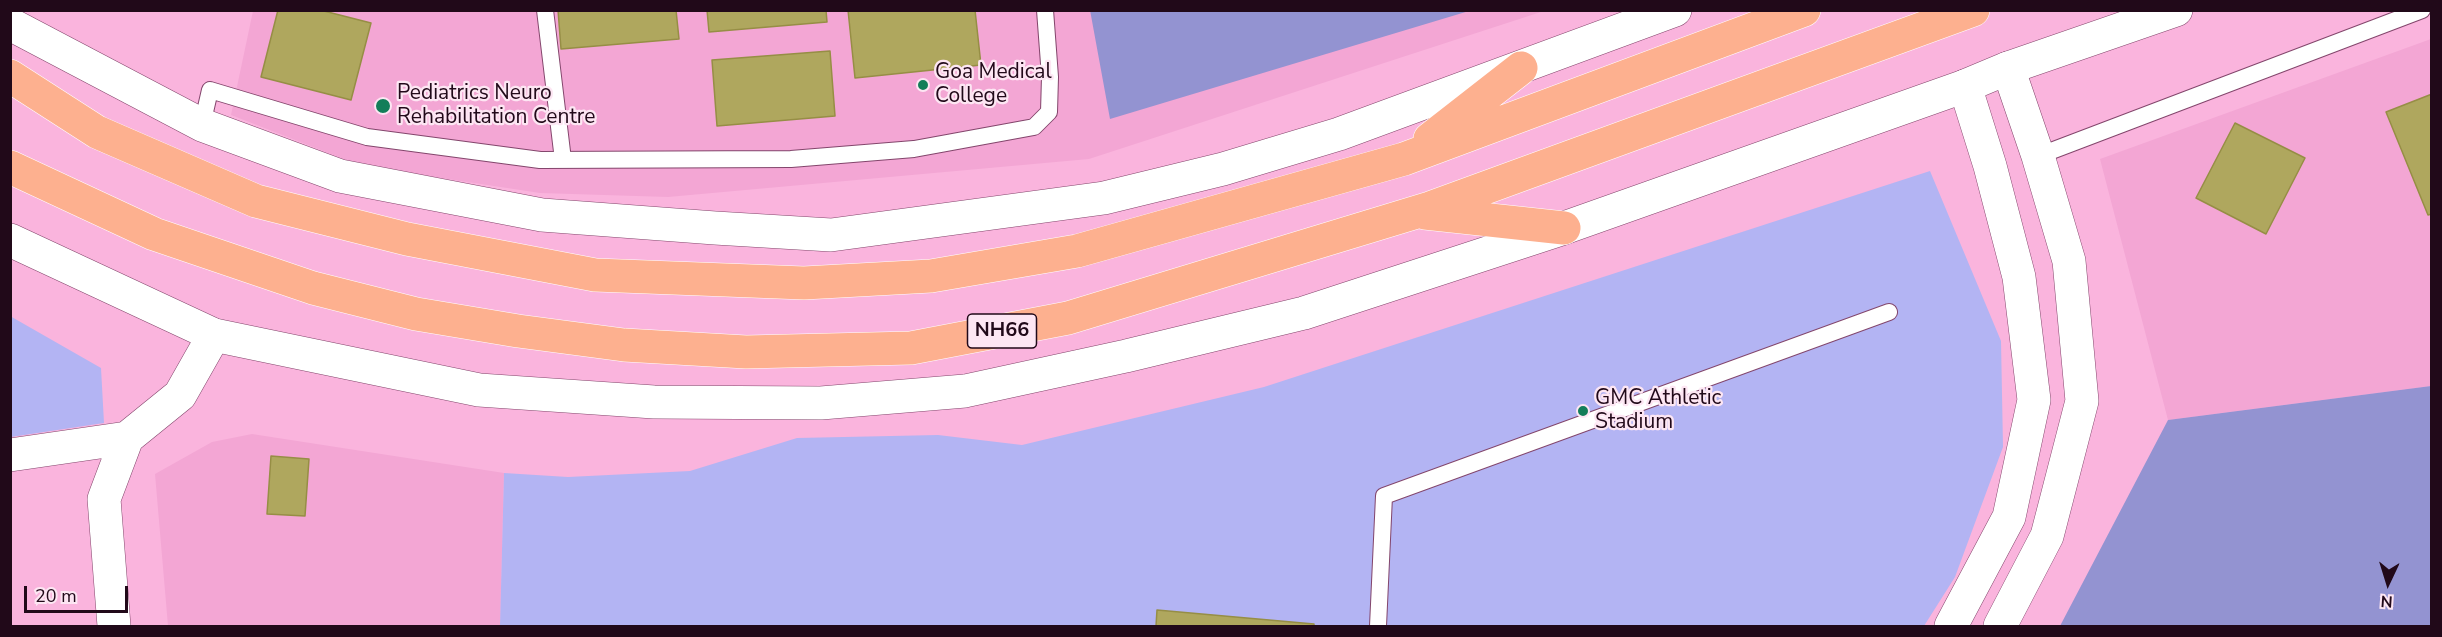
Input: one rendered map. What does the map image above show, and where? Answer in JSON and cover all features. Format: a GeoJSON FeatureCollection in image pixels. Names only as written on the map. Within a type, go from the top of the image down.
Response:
{"type":"FeatureCollection","features":[{"type":"Feature","properties":{"kind":"highway"},"geometry":{"type":"LineString","coordinates":[[10,76],[97,132],[256,201],[406,239],[595,275],[804,283],[932,276],[1077,251],[1404,159],[1804,10]]}},
{"type":"Feature","properties":{"kind":"highway","name":"NH66"},"geometry":{"type":"LineString","coordinates":[[10,167],[154,234],[313,288],[405,312],[518,331],[624,345],[746,352],[911,348],[1068,318],[1417,212],[1972,10]]}},
{"type":"Feature","properties":{"kind":"highway"},"geometry":{"type":"LineString","coordinates":[[1404,159],[1521,68]]}},
{"type":"Feature","properties":{"kind":"highway"},"geometry":{"type":"LineString","coordinates":[[1417,212],[1564,228]]}},
{"type":"Feature","properties":{"kind":"street"},"geometry":{"type":"LineString","coordinates":[[10,24],[202,125],[340,176],[542,215],[831,235],[1104,198],[1223,169],[1339,134],[1675,10]]}},
{"type":"Feature","properties":{"kind":"street"},"geometry":{"type":"LineString","coordinates":[[10,240],[214,334],[478,390],[654,402],[821,403],[965,391],[1126,356],[1304,312],[1564,228],[2176,10]]}},
{"type":"Feature","properties":{"kind":"street"},"geometry":{"type":"LineString","coordinates":[[2000,627],[2047,536],[2082,401],[2069,261],[2038,156],[2008,68]]}},
{"type":"Feature","properties":{"kind":"street"},"geometry":{"type":"LineString","coordinates":[[1951,627],[2009,517],[2034,400],[2019,277],[1990,166],[1965,86]]}},
{"type":"Feature","properties":{"kind":"street"},"geometry":{"type":"LineString","coordinates":[[114,627],[104,499],[127,438],[180,395],[214,334]]}},
{"type":"Feature","properties":{"kind":"street"},"geometry":{"type":"LineString","coordinates":[[10,455],[127,438]]}},
{"type":"Feature","properties":{"kind":"lane"},"geometry":{"type":"LineString","coordinates":[[545,10],[563,160]]}},
{"type":"Feature","properties":{"kind":"lane"},"geometry":{"type":"LineString","coordinates":[[202,125],[210,90],[367,137],[540,160],[790,159],[914,149],[1034,127],[1049,112],[1050,77],[1045,10]]}},
{"type":"Feature","properties":{"kind":"lane"},"geometry":{"type":"LineString","coordinates":[[2038,156],[2422,10]]}},
{"type":"Feature","properties":{"kind":"lane"},"geometry":{"type":"LineString","coordinates":[[1378,627],[1384,496],[1888,312]]}},
{"type":"Feature","properties":{"kind":"shaded area"},"geometry":{"type":"Polygon","coordinates":[[[1090,10],[1469,10],[1469,11],[1110,119],[1090,10]]]}},
{"type":"Feature","properties":{"kind":"shaded area","name":"Goa Medical College"},"geometry":{"type":"Polygon","coordinates":[[[253,11],[1544,11],[1089,159],[668,197],[540,193],[362,166],[231,115],[253,11]]]}},
{"type":"Feature","properties":{"kind":"shaded area"},"geometry":{"type":"Polygon","coordinates":[[[2431,39],[2431,386],[2168,420],[2100,159],[2431,39]]]}},
{"type":"Feature","properties":{"kind":"shaded area","name":"GMC Athletic Stadium"},"geometry":{"type":"Polygon","coordinates":[[[1930,171],[2001,341],[2003,447],[1955,577],[1924,626],[500,626],[504,473],[568,477],[690,471],[797,438],[938,435],[1022,445],[1264,387],[1930,171]]]}},
{"type":"Feature","properties":{"kind":"shaded area"},"geometry":{"type":"Polygon","coordinates":[[[10,316],[101,368],[104,423],[11,437],[10,316]]]}},
{"type":"Feature","properties":{"kind":"shaded area"},"geometry":{"type":"Polygon","coordinates":[[[2431,386],[2431,626],[2060,626],[2168,420],[2431,386]]]}},
{"type":"Feature","properties":{"kind":"shaded area"},"geometry":{"type":"Polygon","coordinates":[[[252,434],[504,473],[500,626],[168,626],[155,474],[212,442],[252,434]]]}},
{"type":"Feature","properties":{"kind":"building"},"geometry":{"type":"Polygon","coordinates":[[[278,10],[320,10],[371,23],[351,100],[261,77],[278,10]]]}},
{"type":"Feature","properties":{"kind":"building"},"geometry":{"type":"Polygon","coordinates":[[[558,10],[676,10],[679,39],[561,49],[558,10]]]}},
{"type":"Feature","properties":{"kind":"building"},"geometry":{"type":"Polygon","coordinates":[[[707,10],[826,10],[827,22],[709,32],[707,10]]]}},
{"type":"Feature","properties":{"kind":"building"},"geometry":{"type":"Polygon","coordinates":[[[848,10],[975,10],[981,65],[855,78],[848,10]]]}},
{"type":"Feature","properties":{"kind":"building"},"geometry":{"type":"Polygon","coordinates":[[[830,51],[835,116],[717,126],[712,60],[830,51]]]}},
{"type":"Feature","properties":{"kind":"building"},"geometry":{"type":"Polygon","coordinates":[[[2432,94],[2432,214],[2428,215],[2386,112],[2432,94]]]}},
{"type":"Feature","properties":{"kind":"building"},"geometry":{"type":"Polygon","coordinates":[[[2235,123],[2305,158],[2266,234],[2196,198],[2235,123]]]}},
{"type":"Feature","properties":{"kind":"building"},"geometry":{"type":"Polygon","coordinates":[[[271,456],[309,459],[305,516],[267,514],[271,456]]]}},
{"type":"Feature","properties":{"kind":"building"},"geometry":{"type":"Polygon","coordinates":[[[1157,610],[1314,624],[1314,626],[1156,626],[1157,610]]]}},
{"type":"Feature","properties":{"kind":"place","name":"Goa Medical College"},"geometry":{"type":"Point","coordinates":[923,85]}},
{"type":"Feature","properties":{"kind":"place","name":"Pediatrics Neuro Rehabilitation Centre"},"geometry":{"type":"Point","coordinates":[383,106]}},
{"type":"Feature","properties":{"kind":"place","name":"GMC Athletic Stadium"},"geometry":{"type":"Point","coordinates":[1583,411]}}]}
